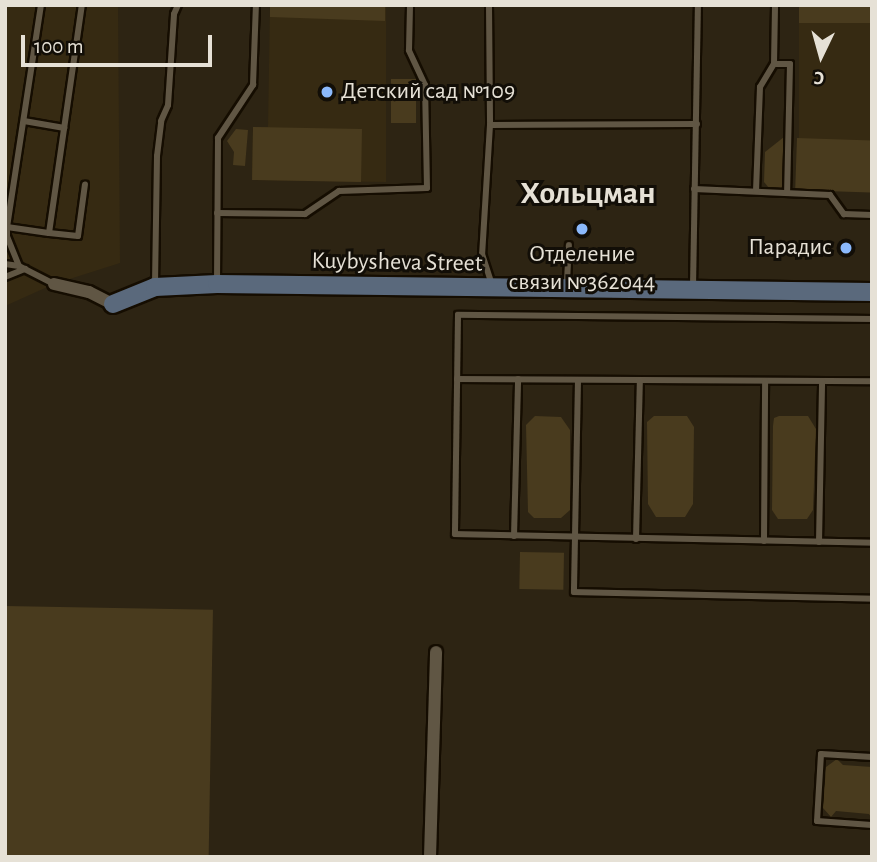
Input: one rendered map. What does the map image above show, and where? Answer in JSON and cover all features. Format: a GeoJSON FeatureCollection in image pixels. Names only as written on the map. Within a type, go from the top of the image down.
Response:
{"type":"FeatureCollection","features":[{"type":"Feature","properties":{"kind":"street","name":"Kuybysheva Street"},"geometry":{"type":"LineString","coordinates":[[54,285],[89,292],[113,304],[155,287],[217,284],[872,292]]}},
{"type":"Feature","properties":{"kind":"street"},"geometry":{"type":"LineString","coordinates":[[430,857],[436,652]]}},
{"type":"Feature","properties":{"kind":"lane"},"geometry":{"type":"LineString","coordinates":[[22,268],[6,235],[41,5]]}},
{"type":"Feature","properties":{"kind":"lane"},"geometry":{"type":"LineString","coordinates":[[49,233],[82,5]]}},
{"type":"Feature","properties":{"kind":"lane"},"geometry":{"type":"LineString","coordinates":[[155,287],[158,156],[161,121],[168,105],[174,14],[178,5]]}},
{"type":"Feature","properties":{"kind":"lane"},"geometry":{"type":"LineString","coordinates":[[217,284],[218,138],[253,85],[256,5]]}},
{"type":"Feature","properties":{"kind":"lane"},"geometry":{"type":"LineString","coordinates":[[217,213],[305,214],[339,191],[427,188],[425,85],[410,50],[410,5]]}},
{"type":"Feature","properties":{"kind":"lane"},"geometry":{"type":"LineString","coordinates":[[489,5],[491,125],[482,254],[494,289]]}},
{"type":"Feature","properties":{"kind":"lane"},"geometry":{"type":"LineString","coordinates":[[693,290],[698,5]]}},
{"type":"Feature","properties":{"kind":"lane"},"geometry":{"type":"LineString","coordinates":[[756,191],[760,88],[775,64],[775,5]]}},
{"type":"Feature","properties":{"kind":"lane"},"geometry":{"type":"LineString","coordinates":[[775,64],[790,64],[787,193]]}},
{"type":"Feature","properties":{"kind":"lane"},"geometry":{"type":"LineString","coordinates":[[24,121],[64,128]]}},
{"type":"Feature","properties":{"kind":"lane"},"geometry":{"type":"LineString","coordinates":[[491,125],[696,124]]}},
{"type":"Feature","properties":{"kind":"lane"},"geometry":{"type":"LineString","coordinates":[[7,227],[78,236],[85,184]]}},
{"type":"Feature","properties":{"kind":"lane"},"geometry":{"type":"LineString","coordinates":[[694,189],[830,195],[844,214],[872,215]]}},
{"type":"Feature","properties":{"kind":"lane"},"geometry":{"type":"LineString","coordinates":[[567,281],[569,245]]}},
{"type":"Feature","properties":{"kind":"lane"},"geometry":{"type":"LineString","coordinates":[[5,264],[22,268],[54,285]]}},
{"type":"Feature","properties":{"kind":"lane"},"geometry":{"type":"LineString","coordinates":[[5,277],[22,268]]}},
{"type":"Feature","properties":{"kind":"lane"},"geometry":{"type":"LineString","coordinates":[[872,319],[458,314],[454,534],[872,544]]}},
{"type":"Feature","properties":{"kind":"lane"},"geometry":{"type":"LineString","coordinates":[[457,379],[872,381]]}},
{"type":"Feature","properties":{"kind":"lane"},"geometry":{"type":"LineString","coordinates":[[514,536],[518,379]]}},
{"type":"Feature","properties":{"kind":"lane"},"geometry":{"type":"LineString","coordinates":[[578,380],[574,592],[872,599]]}},
{"type":"Feature","properties":{"kind":"lane"},"geometry":{"type":"LineString","coordinates":[[636,539],[640,380]]}},
{"type":"Feature","properties":{"kind":"lane"},"geometry":{"type":"LineString","coordinates":[[764,541],[765,381]]}},
{"type":"Feature","properties":{"kind":"lane"},"geometry":{"type":"LineString","coordinates":[[819,542],[822,381]]}},
{"type":"Feature","properties":{"kind":"lane"},"geometry":{"type":"LineString","coordinates":[[872,757],[821,754],[817,821],[872,825]]}},
{"type":"Feature","properties":{"kind":"shaded area"},"geometry":{"type":"Polygon","coordinates":[[[5,5],[118,5],[120,263],[54,284],[5,306],[5,5]]]}},
{"type":"Feature","properties":{"kind":"shaded area","name":"Детский сад №109"},"geometry":{"type":"Polygon","coordinates":[[[270,5],[386,5],[386,182],[252,180],[253,127],[268,127],[270,5]]]}},
{"type":"Feature","properties":{"kind":"shaded area"},"geometry":{"type":"Polygon","coordinates":[[[270,5],[385,5],[385,21],[270,17],[270,5]]]}},
{"type":"Feature","properties":{"kind":"shaded area"},"geometry":{"type":"Polygon","coordinates":[[[799,5],[872,5],[872,190],[799,190],[799,5]]]}},
{"type":"Feature","properties":{"kind":"shaded area"},"geometry":{"type":"Polygon","coordinates":[[[799,5],[872,5],[872,23],[799,23],[799,5]]]}},
{"type":"Feature","properties":{"kind":"shaded area"},"geometry":{"type":"Polygon","coordinates":[[[391,79],[416,79],[416,123],[391,123],[391,79]]]}},
{"type":"Feature","properties":{"kind":"shaded area"},"geometry":{"type":"Polygon","coordinates":[[[253,127],[362,129],[361,182],[252,180],[253,127]]]}},
{"type":"Feature","properties":{"kind":"shaded area"},"geometry":{"type":"Polygon","coordinates":[[[236,129],[248,130],[245,166],[233,165],[234,152],[227,141],[236,129]]]}},
{"type":"Feature","properties":{"kind":"shaded area"},"geometry":{"type":"Polygon","coordinates":[[[784,137],[784,184],[780,189],[769,188],[764,182],[765,152],[784,137]]]}},
{"type":"Feature","properties":{"kind":"shaded area"},"geometry":{"type":"Polygon","coordinates":[[[797,138],[872,141],[870,193],[795,190],[797,138]]]}},
{"type":"Feature","properties":{"kind":"shaded area"},"geometry":{"type":"Polygon","coordinates":[[[535,416],[561,417],[570,430],[570,510],[561,518],[534,518],[528,512],[526,425],[535,416]]]}},
{"type":"Feature","properties":{"kind":"shaded area"},"geometry":{"type":"Polygon","coordinates":[[[654,416],[687,416],[694,427],[693,504],[685,517],[656,517],[648,504],[647,422],[654,416]]]}},
{"type":"Feature","properties":{"kind":"shaded area"},"geometry":{"type":"Polygon","coordinates":[[[808,416],[816,429],[813,510],[807,519],[778,519],[772,510],[773,426],[774,418],[808,416]]]}},
{"type":"Feature","properties":{"kind":"shaded area"},"geometry":{"type":"Polygon","coordinates":[[[520,552],[564,553],[563,590],[519,589],[520,552]]]}},
{"type":"Feature","properties":{"kind":"shaded area"},"geometry":{"type":"Polygon","coordinates":[[[5,606],[213,610],[209,857],[5,857],[5,606]]]}},
{"type":"Feature","properties":{"kind":"shaded area"},"geometry":{"type":"Polygon","coordinates":[[[837,759],[843,765],[872,767],[872,819],[869,814],[836,811],[831,817],[823,808],[826,767],[837,759]]]}},
{"type":"Feature","properties":{"kind":"place","name":"Детский сад №109"},"geometry":{"type":"Point","coordinates":[327,92]}},
{"type":"Feature","properties":{"kind":"place","name":"Отделение связи №362044"},"geometry":{"type":"Point","coordinates":[582,229]}},
{"type":"Feature","properties":{"kind":"place","name":"Парадис"},"geometry":{"type":"Point","coordinates":[846,248]}},
{"type":"Feature","properties":{"kind":"district","name":"Хольцман"},"geometry":{"type":"Point","coordinates":[588,193]}}]}
